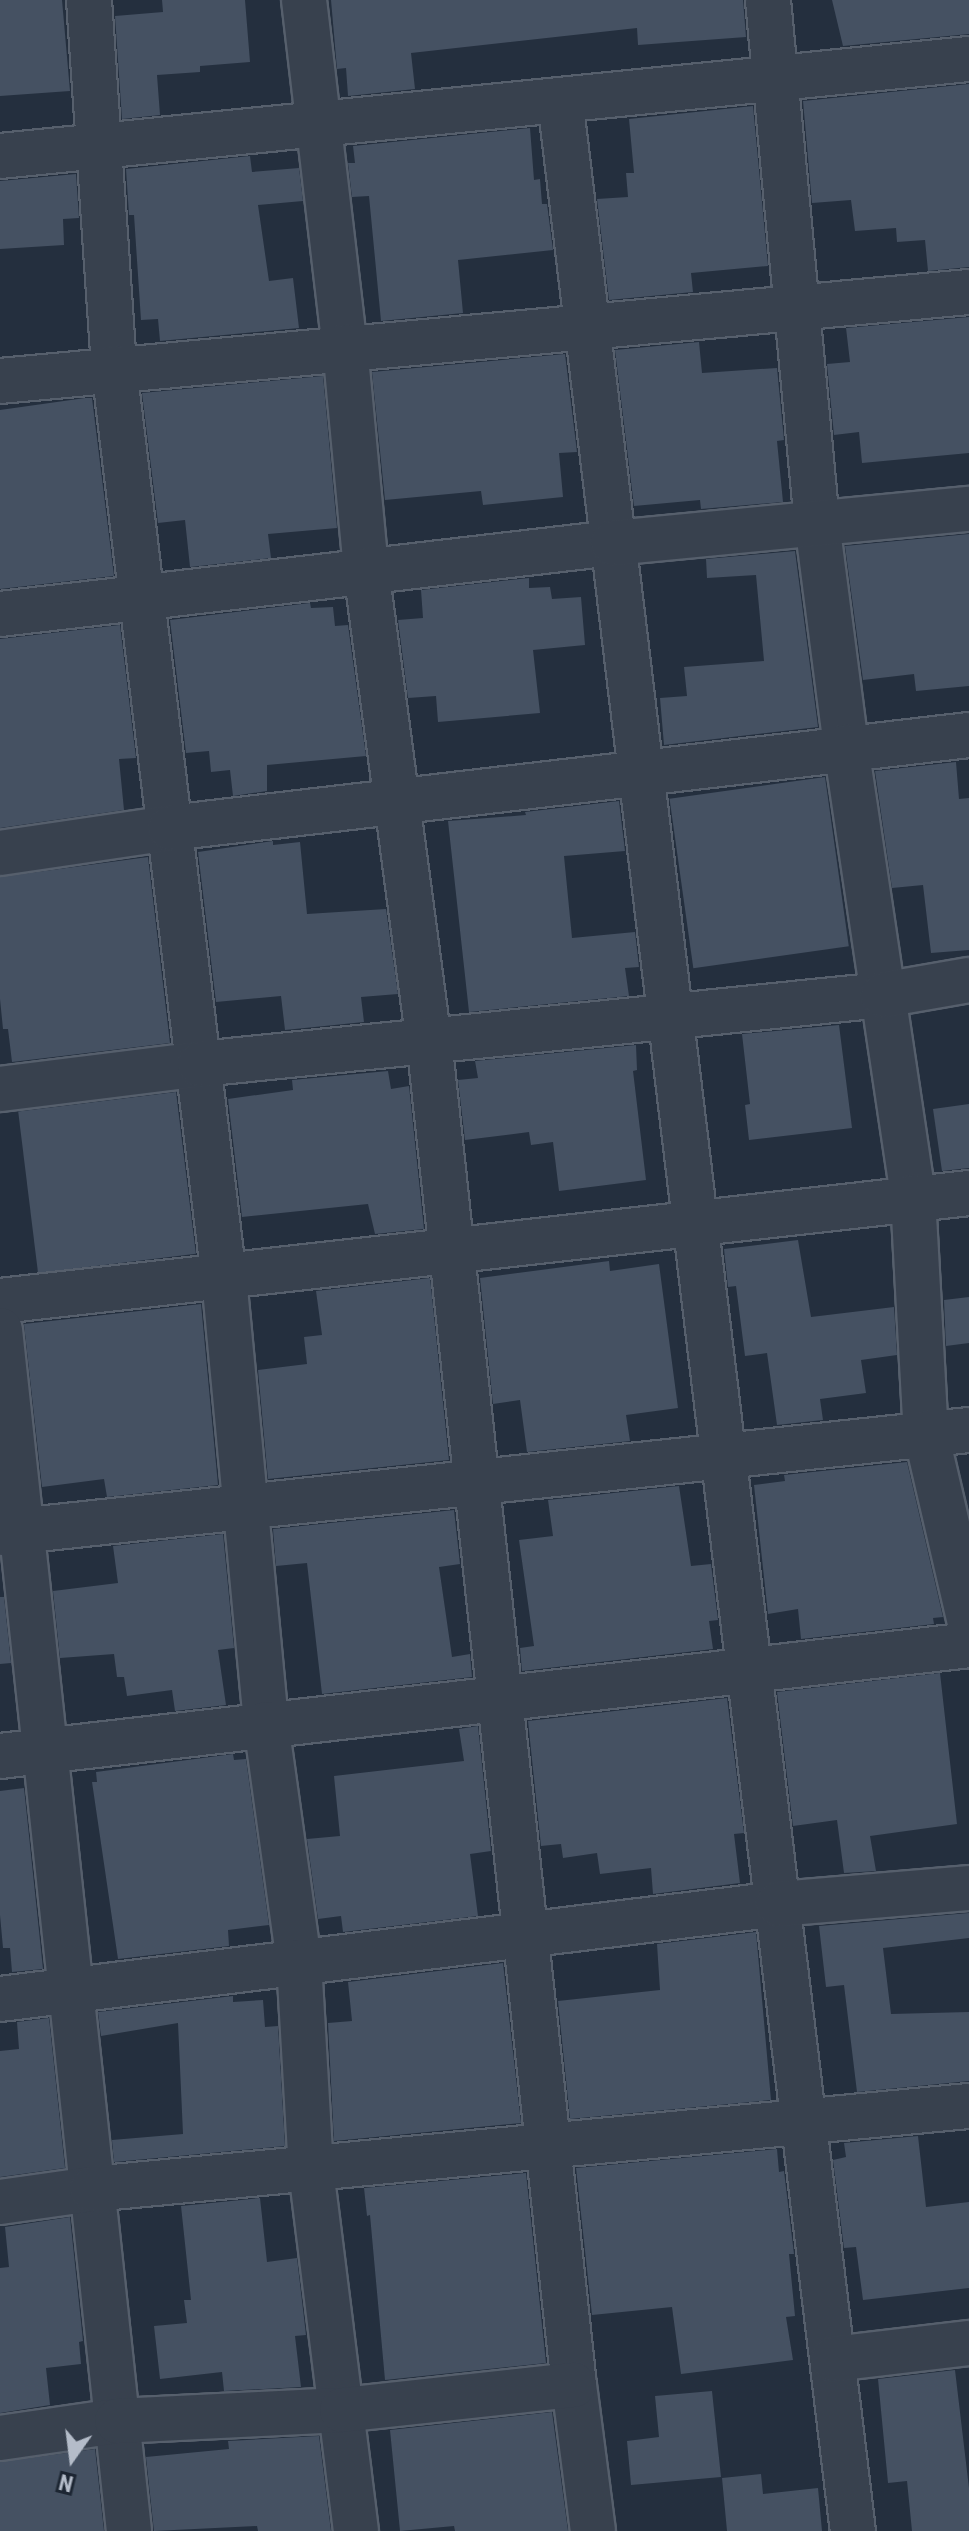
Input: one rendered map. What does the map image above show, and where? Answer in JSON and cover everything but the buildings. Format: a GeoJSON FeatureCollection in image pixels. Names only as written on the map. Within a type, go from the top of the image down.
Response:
{"type":"FeatureCollection","features":[{"type":"Feature","properties":{"kind":"street"},"geometry":{"type":"LineString","coordinates":[[89,0],[114,368],[224,1278],[266,1724],[299,1962],[311,2170],[356,2531]]}},
{"type":"Feature","properties":{"kind":"street"},"geometry":{"type":"LineString","coordinates":[[304,0],[345,347],[366,570],[429,1040],[449,1251],[574,2385],[593,2531]]}},
{"type":"Feature","properties":{"kind":"street"},"geometry":{"type":"LineString","coordinates":[[768,0],[817,523],[846,747],[913,1197],[926,1434],[969,1619]]}},
{"type":"Feature","properties":{"kind":"street"},"geometry":{"type":"LineString","coordinates":[[0,156],[969,59]]}},
{"type":"Feature","properties":{"kind":"street"},"geometry":{"type":"LineString","coordinates":[[560,100],[853,2531]]}},
{"type":"Feature","properties":{"kind":"street"},"geometry":{"type":"LineString","coordinates":[[0,381],[114,368],[969,292]]}},
{"type":"Feature","properties":{"kind":"street"},"geometry":{"type":"LineString","coordinates":[[0,614],[613,543],[969,509]]}},
{"type":"Feature","properties":{"kind":"street"},"geometry":{"type":"LineString","coordinates":[[0,853],[170,828],[969,735]]}},
{"type":"Feature","properties":{"kind":"street"},"geometry":{"type":"LineString","coordinates":[[0,1089],[200,1064],[883,995],[969,980]]}},
{"type":"Feature","properties":{"kind":"street"},"geometry":{"type":"LineString","coordinates":[[0,1301],[969,1193]]}},
{"type":"Feature","properties":{"kind":"street"},"geometry":{"type":"LineString","coordinates":[[0,1330],[10,1532],[45,1751],[129,2531]]}},
{"type":"Feature","properties":{"kind":"street"},"geometry":{"type":"LineString","coordinates":[[10,1532],[247,1504],[969,1430]]}},
{"type":"Feature","properties":{"kind":"street"},"geometry":{"type":"LineString","coordinates":[[0,1756],[969,1645]]}},
{"type":"Feature","properties":{"kind":"street"},"geometry":{"type":"LineString","coordinates":[[0,1999],[778,1904],[969,1888]]}},
{"type":"Feature","properties":{"kind":"street"},"geometry":{"type":"LineString","coordinates":[[0,2202],[92,2189],[969,2106]]}},
{"type":"Feature","properties":{"kind":"street"},"geometry":{"type":"LineString","coordinates":[[833,2359],[969,2343]]}},
{"type":"Feature","properties":{"kind":"street"},"geometry":{"type":"LineString","coordinates":[[0,2438],[117,2421],[342,2410],[574,2385]]}}]}
